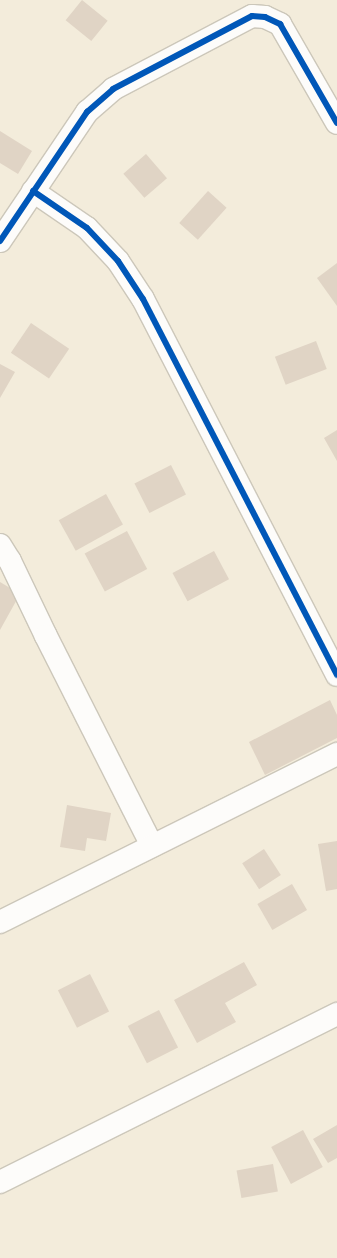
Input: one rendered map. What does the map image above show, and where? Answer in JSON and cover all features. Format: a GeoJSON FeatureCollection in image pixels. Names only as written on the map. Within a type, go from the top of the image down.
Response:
{"type":"FeatureCollection","features":[{"type":"Feature","properties":{"kind":"street"},"geometry":{"type":"LineString","coordinates":[[0,241],[87,112],[113,89],[252,16],[265,17],[280,24],[337,123]]}},
{"type":"Feature","properties":{"kind":"street"},"geometry":{"type":"LineString","coordinates":[[33,191],[87,228],[118,261],[143,299],[337,675]]}},
{"type":"Feature","properties":{"kind":"street"},"geometry":{"type":"LineString","coordinates":[[0,545],[10,561],[152,846]]}},
{"type":"Feature","properties":{"kind":"street"},"geometry":{"type":"LineString","coordinates":[[0,922],[337,754]]}},
{"type":"Feature","properties":{"kind":"street"},"geometry":{"type":"LineString","coordinates":[[0,1182],[337,1014]]}},
{"type":"Feature","properties":{"kind":"building"},"geometry":{"type":"Polygon","coordinates":[[[82,0],[108,21],[91,41],[66,20],[82,0]]]}},
{"type":"Feature","properties":{"kind":"building"},"geometry":{"type":"Polygon","coordinates":[[[0,131],[32,151],[18,174],[0,163],[0,131]]]}},
{"type":"Feature","properties":{"kind":"building"},"geometry":{"type":"Polygon","coordinates":[[[146,154],[167,178],[144,198],[123,174],[146,154]]]}},
{"type":"Feature","properties":{"kind":"building"},"geometry":{"type":"Polygon","coordinates":[[[208,191],[227,208],[198,240],[179,223],[208,191]]]}},
{"type":"Feature","properties":{"kind":"building"},"geometry":{"type":"Polygon","coordinates":[[[337,263],[337,306],[317,278],[337,263]]]}},
{"type":"Feature","properties":{"kind":"building"},"geometry":{"type":"Polygon","coordinates":[[[31,323],[69,349],[49,379],[11,353],[31,323]]]}},
{"type":"Feature","properties":{"kind":"building"},"geometry":{"type":"Polygon","coordinates":[[[316,341],[327,369],[286,385],[275,357],[316,341]]]}},
{"type":"Feature","properties":{"kind":"building"},"geometry":{"type":"Polygon","coordinates":[[[0,364],[15,372],[0,398],[0,364]]]}},
{"type":"Feature","properties":{"kind":"building"},"geometry":{"type":"Polygon","coordinates":[[[337,430],[337,461],[324,438],[337,430]]]}},
{"type":"Feature","properties":{"kind":"building"},"geometry":{"type":"Polygon","coordinates":[[[171,465],[186,494],[149,513],[134,484],[171,465]]]}},
{"type":"Feature","properties":{"kind":"building"},"geometry":{"type":"Polygon","coordinates":[[[106,494],[123,525],[76,551],[59,520],[106,494]]]}},
{"type":"Feature","properties":{"kind":"building"},"geometry":{"type":"Polygon","coordinates":[[[127,531],[147,569],[105,592],[85,554],[127,531]]]}},
{"type":"Feature","properties":{"kind":"building"},"geometry":{"type":"Polygon","coordinates":[[[214,551],[229,579],[188,601],[173,573],[214,551]]]}},
{"type":"Feature","properties":{"kind":"building"},"geometry":{"type":"Polygon","coordinates":[[[0,582],[20,594],[0,630],[0,582]]]}},
{"type":"Feature","properties":{"kind":"building"},"geometry":{"type":"Polygon","coordinates":[[[330,700],[337,715],[337,738],[265,775],[249,742],[330,700]]]}},
{"type":"Feature","properties":{"kind":"building"},"geometry":{"type":"Polygon","coordinates":[[[67,805],[111,813],[106,841],[87,838],[85,851],[60,847],[67,805]]]}},
{"type":"Feature","properties":{"kind":"building"},"geometry":{"type":"Polygon","coordinates":[[[337,841],[337,889],[326,891],[318,844],[337,841]]]}},
{"type":"Feature","properties":{"kind":"building"},"geometry":{"type":"Polygon","coordinates":[[[264,849],[281,875],[259,889],[242,863],[264,849]]]}},
{"type":"Feature","properties":{"kind":"building"},"geometry":{"type":"Polygon","coordinates":[[[292,884],[307,910],[272,930],[257,904],[292,884]]]}},
{"type":"Feature","properties":{"kind":"building"},"geometry":{"type":"Polygon","coordinates":[[[244,962],[257,985],[225,1003],[236,1022],[197,1043],[174,1000],[244,962]]]}},
{"type":"Feature","properties":{"kind":"building"},"geometry":{"type":"Polygon","coordinates":[[[90,974],[109,1011],[77,1028],[58,990],[90,974]]]}},
{"type":"Feature","properties":{"kind":"building"},"geometry":{"type":"Polygon","coordinates":[[[159,1010],[178,1047],[147,1063],[128,1026],[159,1010]]]}},
{"type":"Feature","properties":{"kind":"building"},"geometry":{"type":"Polygon","coordinates":[[[337,1125],[337,1158],[328,1163],[313,1139],[337,1125]]]}},
{"type":"Feature","properties":{"kind":"building"},"geometry":{"type":"Polygon","coordinates":[[[303,1130],[323,1167],[291,1184],[271,1147],[303,1130]]]}},
{"type":"Feature","properties":{"kind":"building"},"geometry":{"type":"Polygon","coordinates":[[[273,1164],[278,1192],[241,1198],[237,1170],[273,1164]]]}},
{"type":"Feature","properties":{"kind":"cycle path"},"geometry":{"type":"LineString","coordinates":[[0,241],[87,112],[113,89],[252,16],[265,17],[280,24],[337,123]]}},
{"type":"Feature","properties":{"kind":"cycle path"},"geometry":{"type":"LineString","coordinates":[[33,191],[87,228],[118,261],[143,299],[337,675]]}}]}
